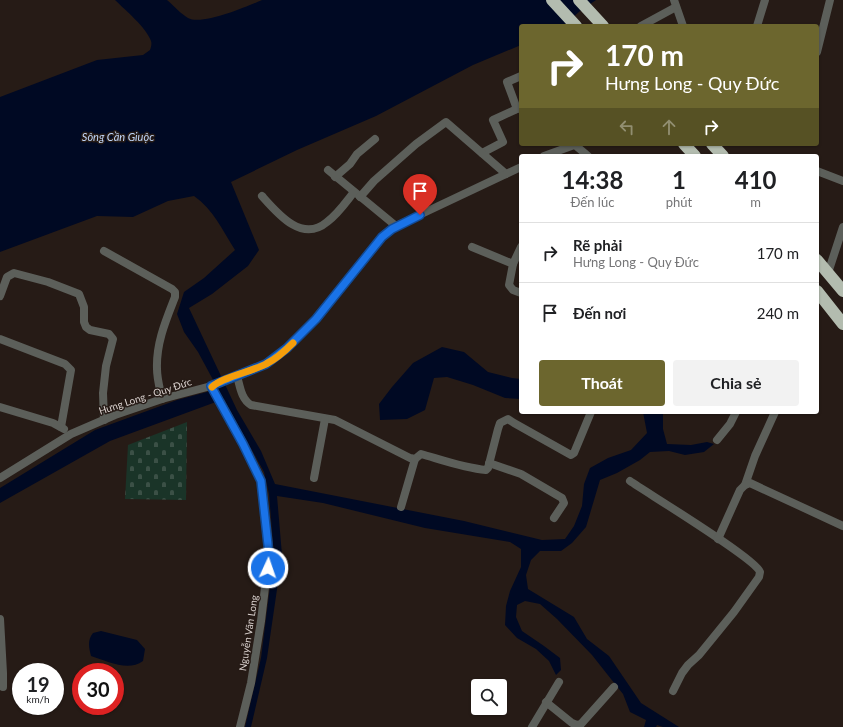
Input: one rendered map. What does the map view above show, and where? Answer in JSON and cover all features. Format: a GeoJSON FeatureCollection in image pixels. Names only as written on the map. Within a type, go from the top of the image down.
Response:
{"type":"FeatureCollection","features":[{"type":"Feature","properties":{"kind":"highway"},"geometry":{"type":"LineString","coordinates":[[552,0],[574,24]]}},
{"type":"Feature","properties":{"kind":"highway"},"geometry":{"type":"LineString","coordinates":[[579,0],[601,24]]}},
{"type":"Feature","properties":{"kind":"highway"},"geometry":{"type":"LineString","coordinates":[[686,146],[693,154]]}},
{"type":"Feature","properties":{"kind":"highway"},"geometry":{"type":"LineString","coordinates":[[715,146],[721,154]]}},
{"type":"Feature","properties":{"kind":"highway"},"geometry":{"type":"LineString","coordinates":[[819,262],[843,291]]}},
{"type":"Feature","properties":{"kind":"highway"},"geometry":{"type":"LineString","coordinates":[[819,294],[843,324]]}},
{"type":"Feature","properties":{"kind":"street"},"geometry":{"type":"LineString","coordinates":[[758,24],[764,0]]}},
{"type":"Feature","properties":{"kind":"street"},"geometry":{"type":"LineString","coordinates":[[819,44],[830,0]]}},
{"type":"Feature","properties":{"kind":"street"},"geometry":{"type":"LineString","coordinates":[[644,24],[675,3],[682,24]]}},
{"type":"Feature","properties":{"kind":"street"},"geometry":{"type":"LineString","coordinates":[[482,153],[503,142],[493,120],[519,108],[507,82],[519,77]]}},
{"type":"Feature","properties":{"kind":"street"},"geometry":{"type":"LineString","coordinates":[[262,196],[278,214],[298,229],[312,229],[321,226],[328,222],[416,144],[446,122],[506,174]]}},
{"type":"Feature","properties":{"kind":"street"},"geometry":{"type":"LineString","coordinates":[[335,177],[350,164],[357,154],[375,139]]}},
{"type":"Feature","properties":{"kind":"street"},"geometry":{"type":"LineString","coordinates":[[549,154],[571,146]]}},
{"type":"Feature","properties":{"kind":"street"},"geometry":{"type":"LineString","coordinates":[[578,146],[586,154]]}},
{"type":"Feature","properties":{"kind":"street","name":"Hưng Long - Quy Đức"},"geometry":{"type":"LineString","coordinates":[[0,478],[71,434],[104,420],[162,399],[212,386],[266,364],[287,348],[316,319],[382,237],[396,226],[519,168]]}},
{"type":"Feature","properties":{"kind":"street"},"geometry":{"type":"LineString","coordinates":[[328,170],[396,226]]}},
{"type":"Feature","properties":{"kind":"street"},"geometry":{"type":"LineString","coordinates":[[819,172],[843,181]]}},
{"type":"Feature","properties":{"kind":"street"},"geometry":{"type":"LineString","coordinates":[[828,273],[843,227]]}},
{"type":"Feature","properties":{"kind":"street"},"geometry":{"type":"LineString","coordinates":[[472,247],[513,264]]}},
{"type":"Feature","properties":{"kind":"street"},"geometry":{"type":"LineString","coordinates":[[104,251],[175,292],[175,297],[160,336],[157,354],[157,370],[162,399]]}},
{"type":"Feature","properties":{"kind":"street"},"geometry":{"type":"LineString","coordinates":[[519,251],[513,264],[509,285],[513,290],[519,292]]}},
{"type":"Feature","properties":{"kind":"street"},"geometry":{"type":"LineString","coordinates":[[0,296],[7,277],[14,273],[48,282],[79,294],[84,307],[84,322],[86,327],[90,330],[109,334],[113,339],[104,380],[104,420]]}},
{"type":"Feature","properties":{"kind":"street"},"geometry":{"type":"LineString","coordinates":[[0,339],[65,364],[69,367],[71,370],[61,427]]}},
{"type":"Feature","properties":{"kind":"street"},"geometry":{"type":"LineString","coordinates":[[237,376],[242,394],[246,402],[251,405],[335,420],[384,444],[404,456],[416,459]]}},
{"type":"Feature","properties":{"kind":"street","name":"Nguyễn Văn Long"},"geometry":{"type":"LineString","coordinates":[[212,386],[261,481],[269,554],[261,621],[251,682],[240,727]]}},
{"type":"Feature","properties":{"kind":"street"},"geometry":{"type":"LineString","coordinates":[[0,407],[61,427],[71,434]]}},
{"type":"Feature","properties":{"kind":"street"},"geometry":{"type":"LineString","coordinates":[[401,507],[416,459],[421,454],[460,466],[486,470],[498,429],[503,421],[508,419],[571,455],[574,453],[590,414]]}},
{"type":"Feature","properties":{"kind":"street"},"geometry":{"type":"LineString","coordinates":[[717,440],[730,424],[735,414]]}},
{"type":"Feature","properties":{"kind":"street"},"geometry":{"type":"LineString","coordinates":[[718,539],[740,490],[745,485],[755,456],[774,414]]}},
{"type":"Feature","properties":{"kind":"street"},"geometry":{"type":"LineString","coordinates":[[314,478],[325,418]]}},
{"type":"Feature","properties":{"kind":"street"},"geometry":{"type":"LineString","coordinates":[[489,463],[521,474],[562,498],[565,503],[554,518]]}},
{"type":"Feature","properties":{"kind":"street"},"geometry":{"type":"LineString","coordinates":[[630,481],[718,539],[757,567],[760,571],[760,574],[734,612],[699,655],[682,673],[673,691]]}},
{"type":"Feature","properties":{"kind":"street"},"geometry":{"type":"LineString","coordinates":[[745,485],[750,483],[843,526]]}},
{"type":"Feature","properties":{"kind":"street"},"geometry":{"type":"LineString","coordinates":[[0,619],[3,687]]}},
{"type":"Feature","properties":{"kind":"street"},"geometry":{"type":"LineString","coordinates":[[532,727],[559,682]]}},
{"type":"Feature","properties":{"kind":"street"},"geometry":{"type":"LineString","coordinates":[[546,702],[572,723],[577,725],[581,724],[614,687]]}},
{"type":"Feature","properties":{"kind":"green space"},"geometry":{"type":"Polygon","coordinates":[[[187,422],[186,500],[125,499],[128,445],[187,422]]]}},
{"type":"Feature","properties":{"kind":"water","name":"Sông Cần Giuộc"},"geometry":{"type":"Polygon","coordinates":[[[115,0],[167,0],[185,16],[195,20],[225,14],[262,0],[596,0],[565,24],[519,24],[519,46],[473,65],[376,116],[297,150],[231,182],[259,250],[248,266],[212,294],[189,308],[237,410],[261,451],[275,484],[464,521],[542,540],[565,539],[574,526],[582,506],[584,484],[590,468],[608,458],[631,450],[647,433],[643,414],[663,414],[663,429],[667,444],[691,445],[707,442],[714,444],[704,452],[685,455],[669,451],[650,452],[640,460],[617,473],[600,480],[586,527],[572,543],[561,551],[540,551],[531,560],[526,575],[528,589],[574,617],[587,639],[609,656],[641,703],[679,727],[663,727],[657,725],[656,727],[644,727],[646,720],[630,712],[623,694],[592,655],[540,604],[525,601],[517,605],[516,617],[522,631],[560,658],[561,670],[556,675],[549,661],[536,649],[517,638],[505,625],[506,606],[510,591],[521,567],[521,549],[510,542],[425,528],[323,503],[277,496],[282,555],[267,658],[251,727],[245,727],[261,658],[274,555],[269,494],[264,472],[224,399],[110,441],[0,503],[0,488],[95,430],[177,400],[218,389],[198,352],[184,332],[177,314],[184,292],[204,278],[235,250],[207,207],[194,196],[168,201],[133,217],[97,216],[0,252],[0,97],[97,60],[143,55],[150,50],[151,41],[145,30],[115,0]]]}},
{"type":"Feature","properties":{"kind":"water"},"geometry":{"type":"Polygon","coordinates":[[[442,347],[464,352],[488,372],[519,379],[519,399],[505,398],[473,385],[447,377],[434,378],[425,410],[407,419],[380,420],[379,404],[413,363],[442,347]]]}},
{"type":"Feature","properties":{"kind":"water"},"geometry":{"type":"Polygon","coordinates":[[[101,631],[137,640],[145,649],[143,661],[131,666],[124,666],[124,663],[111,663],[91,656],[89,641],[93,633],[101,631]]]}},
{"type":"Feature","properties":{"kind":"slow traffic"},"geometry":{"type":"LineString","coordinates":[[212,387],[211,386],[266,364],[293,343]]}},
{"type":"Feature","properties":{"kind":"route"},"geometry":{"type":"LineString","coordinates":[[268,568],[269,554],[261,481],[243,444],[211,386],[255,369],[276,357],[316,319],[386,232],[420,215]]}}]}
